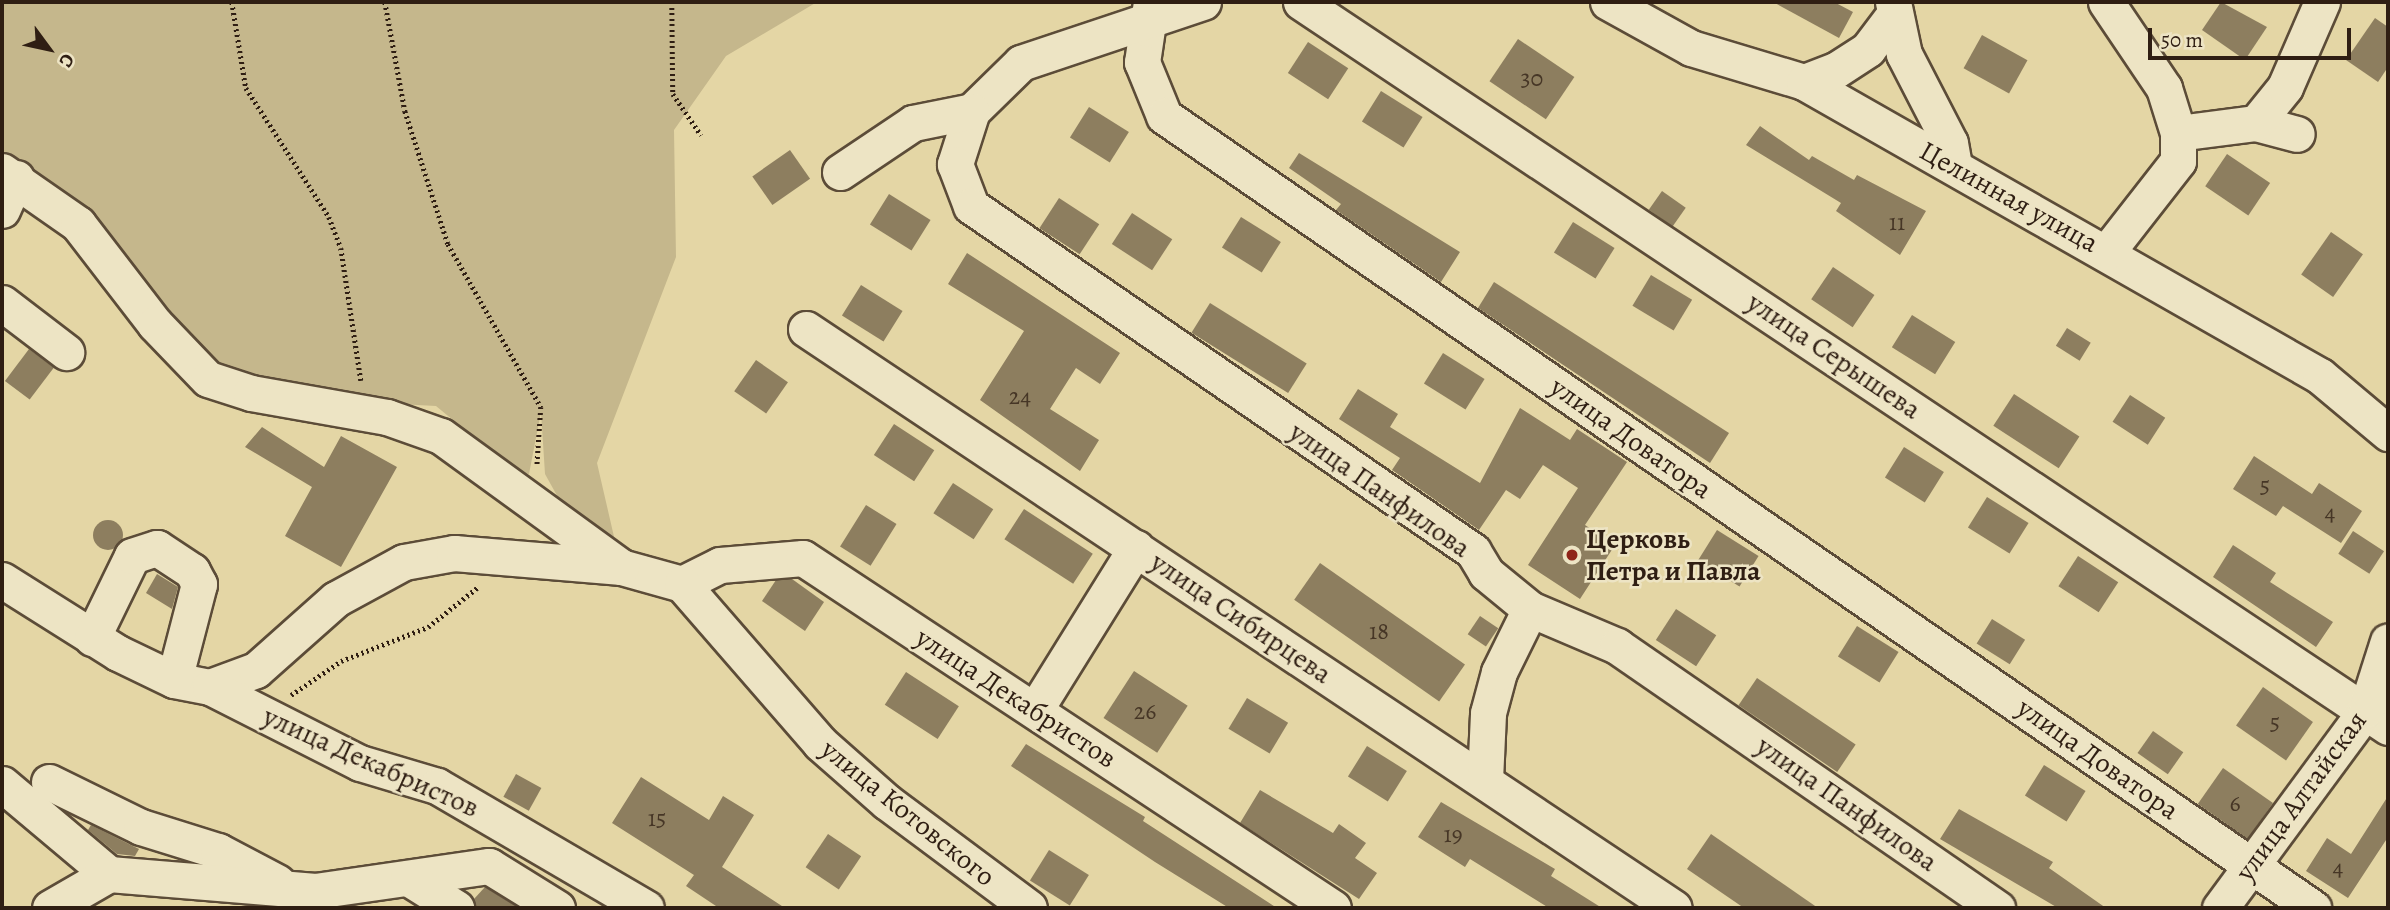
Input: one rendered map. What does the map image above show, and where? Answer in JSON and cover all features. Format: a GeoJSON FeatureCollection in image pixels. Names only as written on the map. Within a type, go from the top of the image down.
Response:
{"type":"FeatureCollection","features":[{"type":"Feature","properties":{"kind":"street"},"geometry":{"type":"LineString","coordinates":[[839,172],[913,123],[972,111],[1021,63],[1148,11],[1203,2]]}},
{"type":"Feature","properties":{"kind":"street","name":"улица Серышева"},"geometry":{"type":"LineString","coordinates":[[1301,2],[2377,719]]}},
{"type":"Feature","properties":{"kind":"street","name":"Целинная улица"},"geometry":{"type":"LineString","coordinates":[[1608,2],[1691,48],[1804,82],[2107,252],[2320,376],[2388,433]]}},
{"type":"Feature","properties":{"kind":"street"},"geometry":{"type":"LineString","coordinates":[[2106,2],[2164,88],[2178,133],[2178,161],[2107,252]]}},
{"type":"Feature","properties":{"kind":"street"},"geometry":{"type":"LineString","coordinates":[[2256,123],[2285,88],[2322,2]]}},
{"type":"Feature","properties":{"kind":"street"},"geometry":{"type":"LineString","coordinates":[[1804,82],[1836,71],[1868,48],[1893,9]]}},
{"type":"Feature","properties":{"kind":"street"},"geometry":{"type":"LineString","coordinates":[[1893,9],[1954,166]]}},
{"type":"Feature","properties":{"kind":"street","name":"улица Доватора"},"geometry":{"type":"LineString","coordinates":[[1148,11],[1142,62],[1164,116],[2313,908]]}},
{"type":"Feature","properties":{"kind":"street","name":"улица Панфилова"},"geometry":{"type":"LineString","coordinates":[[972,111],[955,164],[971,206],[1473,551],[1486,573],[1530,609],[1617,646],[1997,908]]}},
{"type":"Feature","properties":{"kind":"street"},"geometry":{"type":"LineString","coordinates":[[2178,133],[2256,123],[2297,134]]}},
{"type":"Feature","properties":{"kind":"street"},"geometry":{"type":"LineString","coordinates":[[2,210],[9,174],[78,224],[155,324],[208,379],[251,393],[414,425],[458,446],[621,567],[682,584]]}},
{"type":"Feature","properties":{"kind":"street"},"geometry":{"type":"LineString","coordinates":[[2,303],[66,352]]}},
{"type":"Feature","properties":{"kind":"street","name":"улица Сибирцева"},"geometry":{"type":"LineString","coordinates":[[806,329],[1674,908]]}},
{"type":"Feature","properties":{"kind":"street"},"geometry":{"type":"LineString","coordinates":[[92,638],[132,556],[157,548],[192,571],[199,584],[174,680]]}},
{"type":"Feature","properties":{"kind":"street"},"geometry":{"type":"LineString","coordinates":[[1035,710],[1136,548]]}},
{"type":"Feature","properties":{"kind":"street","name":"улица Декабристов"},"geometry":{"type":"LineString","coordinates":[[210,687],[256,670],[337,599],[384,569],[437,555],[621,567]]}},
{"type":"Feature","properties":{"kind":"street","name":"улица Декабристов"},"geometry":{"type":"LineString","coordinates":[[682,584],[720,565],[803,558],[1333,908]]}},
{"type":"Feature","properties":{"kind":"street","name":"улица Декабристов"},"geometry":{"type":"LineString","coordinates":[[2,580],[92,638],[174,680],[210,687],[360,763],[437,786],[533,838],[646,908]]}},
{"type":"Feature","properties":{"kind":"street","name":"улица Котовского"},"geometry":{"type":"LineString","coordinates":[[682,584],[820,743],[887,802],[1030,908]]}},
{"type":"Feature","properties":{"kind":"street"},"geometry":{"type":"LineString","coordinates":[[1485,780],[1490,703],[1530,609]]}},
{"type":"Feature","properties":{"kind":"street","name":"улица Алтайская"},"geometry":{"type":"LineString","coordinates":[[2221,908],[2251,864],[2377,719],[2388,641]]}},
{"type":"Feature","properties":{"kind":"street"},"geometry":{"type":"LineString","coordinates":[[50,782],[141,827],[218,850],[314,899]]}},
{"type":"Feature","properties":{"kind":"street"},"geometry":{"type":"LineString","coordinates":[[2,785],[108,874],[314,899],[408,878],[489,866],[557,908]]}},
{"type":"Feature","properties":{"kind":"street"},"geometry":{"type":"LineString","coordinates":[[50,908],[108,874]]}},
{"type":"Feature","properties":{"kind":"street"},"geometry":{"type":"LineString","coordinates":[[408,878],[456,908]]}},
{"type":"Feature","properties":{"kind":"path"},"geometry":{"type":"LineString","coordinates":[[232,2],[246,88],[329,217],[341,248],[361,386]]}},
{"type":"Feature","properties":{"kind":"path"},"geometry":{"type":"LineString","coordinates":[[385,2],[405,111],[448,244],[541,407],[534,457],[547,513]]}},
{"type":"Feature","properties":{"kind":"path"},"geometry":{"type":"LineString","coordinates":[[672,2],[673,94],[701,135]]}},
{"type":"Feature","properties":{"kind":"path"},"geometry":{"type":"LineString","coordinates":[[268,718],[307,679],[428,627],[510,558]]}},
{"type":"Feature","properties":{"kind":"shaded area"},"geometry":{"type":"Polygon","coordinates":[[[2,2],[817,2],[726,56],[674,130],[676,257],[597,463],[621,567],[560,501],[545,474],[541,412],[529,474],[516,472],[436,406],[379,403],[209,368],[74,203],[2,156],[2,2]]]}},
{"type":"Feature","properties":{"kind":"building"},"geometry":{"type":"Polygon","coordinates":[[[1773,2],[1834,2],[1853,12],[1839,38],[1773,2]]]}},
{"type":"Feature","properties":{"kind":"building"},"geometry":{"type":"Polygon","coordinates":[[[2221,2],[2267,27],[2245,60],[2202,30],[2221,2]]]}},
{"type":"Feature","properties":{"kind":"building"},"geometry":{"type":"Polygon","coordinates":[[[2375,18],[2388,27],[2388,67],[2378,82],[2346,60],[2375,18]]]}},
{"type":"Feature","properties":{"kind":"building"},"geometry":{"type":"Polygon","coordinates":[[[1982,35],[2027,60],[2009,93],[1964,68],[1982,35]]]}},
{"type":"Feature","properties":{"kind":"building"},"geometry":{"type":"Polygon","coordinates":[[[1518,39],[1574,77],[1546,119],[1489,81],[1518,39]]]}},
{"type":"Feature","properties":{"kind":"building"},"geometry":{"type":"Polygon","coordinates":[[[1308,42],[1348,68],[1328,99],[1288,73],[1308,42]]]}},
{"type":"Feature","properties":{"kind":"building"},"geometry":{"type":"Polygon","coordinates":[[[1381,91],[1423,117],[1403,147],[1362,122],[1381,91]]]}},
{"type":"Feature","properties":{"kind":"building"},"geometry":{"type":"Polygon","coordinates":[[[1089,107],[1129,132],[1110,162],[1070,138],[1089,107]]]}},
{"type":"Feature","properties":{"kind":"building"},"geometry":{"type":"Polygon","coordinates":[[[1760,126],[1809,160],[1812,156],[1854,180],[1857,175],[1926,211],[1900,255],[1836,211],[1841,203],[1746,145],[1760,126]]]}},
{"type":"Feature","properties":{"kind":"building"},"geometry":{"type":"Polygon","coordinates":[[[790,150],[810,179],[772,205],[752,176],[790,150]]]}},
{"type":"Feature","properties":{"kind":"building"},"geometry":{"type":"Polygon","coordinates":[[[1299,153],[1460,252],[1441,282],[1336,210],[1341,204],[1289,168],[1299,153]]]}},
{"type":"Feature","properties":{"kind":"building"},"geometry":{"type":"Polygon","coordinates":[[[2227,154],[2270,183],[2248,215],[2205,186],[2227,154]]]}},
{"type":"Feature","properties":{"kind":"building"},"geometry":{"type":"Polygon","coordinates":[[[1662,191],[1686,208],[1673,226],[1649,210],[1662,191]]]}},
{"type":"Feature","properties":{"kind":"building"},"geometry":{"type":"Polygon","coordinates":[[[889,194],[931,220],[911,250],[870,225],[889,194]]]}},
{"type":"Feature","properties":{"kind":"building"},"geometry":{"type":"Polygon","coordinates":[[[1059,198],[1099,224],[1080,254],[1039,228],[1059,198]]]}},
{"type":"Feature","properties":{"kind":"building"},"geometry":{"type":"Polygon","coordinates":[[[1132,213],[1172,239],[1152,270],[1112,244],[1132,213]]]}},
{"type":"Feature","properties":{"kind":"building"},"geometry":{"type":"Polygon","coordinates":[[[1241,217],[1281,242],[1262,272],[1222,248],[1241,217]]]}},
{"type":"Feature","properties":{"kind":"building"},"geometry":{"type":"Polygon","coordinates":[[[1573,222],[1615,248],[1595,278],[1554,253],[1573,222]]]}},
{"type":"Feature","properties":{"kind":"building"},"geometry":{"type":"Polygon","coordinates":[[[2331,232],[2363,254],[2333,297],[2301,275],[2331,232]]]}},
{"type":"Feature","properties":{"kind":"building"},"geometry":{"type":"Polygon","coordinates":[[[967,253],[1120,353],[1100,384],[1076,368],[1050,409],[1099,440],[1080,471],[980,400],[1024,331],[948,284],[967,253]]]}},
{"type":"Feature","properties":{"kind":"building"},"geometry":{"type":"Polygon","coordinates":[[[1833,267],[1874,295],[1853,327],[1811,299],[1833,267]]]}},
{"type":"Feature","properties":{"kind":"building"},"geometry":{"type":"Polygon","coordinates":[[[1651,275],[1692,300],[1674,331],[1632,306],[1651,275]]]}},
{"type":"Feature","properties":{"kind":"building"},"geometry":{"type":"Polygon","coordinates":[[[1494,282],[1729,433],[1710,463],[1478,308],[1494,282]]]}},
{"type":"Feature","properties":{"kind":"building"},"geometry":{"type":"Polygon","coordinates":[[[861,285],[903,311],[883,341],[842,316],[861,285]]]}},
{"type":"Feature","properties":{"kind":"building"},"geometry":{"type":"Polygon","coordinates":[[[1210,303],[1307,363],[1288,393],[1191,333],[1210,303]]]}},
{"type":"Feature","properties":{"kind":"building"},"geometry":{"type":"Polygon","coordinates":[[[1912,315],[1955,342],[1935,374],[1892,347],[1912,315]]]}},
{"type":"Feature","properties":{"kind":"building"},"geometry":{"type":"Polygon","coordinates":[[[2067,328],[2091,343],[2080,361],[2056,346],[2067,328]]]}},
{"type":"Feature","properties":{"kind":"building"},"geometry":{"type":"Polygon","coordinates":[[[29,349],[54,368],[30,400],[5,381],[29,349]]]}},
{"type":"Feature","properties":{"kind":"building"},"geometry":{"type":"Polygon","coordinates":[[[1443,353],[1485,379],[1465,409],[1424,384],[1443,353]]]}},
{"type":"Feature","properties":{"kind":"building"},"geometry":{"type":"Polygon","coordinates":[[[756,360],[788,382],[766,413],[734,391],[756,360]]]}},
{"type":"Feature","properties":{"kind":"building"},"geometry":{"type":"Polygon","coordinates":[[[1358,389],[1398,414],[1390,427],[1480,483],[1520,408],[1570,440],[1577,429],[1627,462],[1585,525],[1615,545],[1580,599],[1528,565],[1578,488],[1543,465],[1520,499],[1506,490],[1479,530],[1392,470],[1400,458],[1339,419],[1358,389]]]}},
{"type":"Feature","properties":{"kind":"building"},"geometry":{"type":"Polygon","coordinates":[[[2014,394],[2079,436],[2059,468],[1993,426],[2014,394]]]}},
{"type":"Feature","properties":{"kind":"building"},"geometry":{"type":"Polygon","coordinates":[[[2130,395],[2165,418],[2148,445],[2113,422],[2130,395]]]}},
{"type":"Feature","properties":{"kind":"building"},"geometry":{"type":"Polygon","coordinates":[[[894,424],[934,450],[914,481],[874,455],[894,424]]]}},
{"type":"Feature","properties":{"kind":"building"},"geometry":{"type":"Polygon","coordinates":[[[262,427],[324,467],[341,436],[397,467],[341,567],[285,536],[312,487],[245,447],[262,427]]]}},
{"type":"Feature","properties":{"kind":"building"},"geometry":{"type":"Polygon","coordinates":[[[1904,447],[1944,472],[1925,502],[1885,478],[1904,447]]]}},
{"type":"Feature","properties":{"kind":"building"},"geometry":{"type":"Polygon","coordinates":[[[2254,456],[2312,494],[2319,483],[2362,511],[2341,543],[2283,506],[2276,516],[2233,489],[2254,456]]]}},
{"type":"Feature","properties":{"kind":"building"},"geometry":{"type":"Polygon","coordinates":[[[953,483],[993,509],[974,539],[933,513],[953,483]]]}},
{"type":"Feature","properties":{"kind":"building"},"geometry":{"type":"Polygon","coordinates":[[[1987,497],[2029,523],[2009,553],[1968,528],[1987,497]]]}},
{"type":"Feature","properties":{"kind":"building"},"geometry":{"type":"Polygon","coordinates":[[[866,505],[897,524],[871,566],[840,547],[866,505]]]}},
{"type":"Feature","properties":{"kind":"building"},"geometry":{"type":"Polygon","coordinates":[[[1024,509],[1093,554],[1073,584],[1004,539],[1024,509]]]}},
{"type":"Feature","properties":{"kind":"building"},"geometry":{"type":"Polygon","coordinates":[[[108,520],[118,525],[123,535],[118,545],[108,550],[98,545],[93,535],[98,525],[108,520]]]}},
{"type":"Feature","properties":{"kind":"building"},"geometry":{"type":"Polygon","coordinates":[[[1717,530],[1759,556],[1739,586],[1698,561],[1717,530]]]}},
{"type":"Feature","properties":{"kind":"building"},"geometry":{"type":"Polygon","coordinates":[[[2353,531],[2384,551],[2369,574],[2338,554],[2353,531]]]}},
{"type":"Feature","properties":{"kind":"building"},"geometry":{"type":"Polygon","coordinates":[[[2233,545],[2276,573],[2270,582],[2333,622],[2316,647],[2213,577],[2233,545]]]}},
{"type":"Feature","properties":{"kind":"building"},"geometry":{"type":"Polygon","coordinates":[[[2078,556],[2118,582],[2099,612],[2058,586],[2078,556]]]}},
{"type":"Feature","properties":{"kind":"building"},"geometry":{"type":"Polygon","coordinates":[[[1320,563],[1465,665],[1439,701],[1294,600],[1320,563]]]}},
{"type":"Feature","properties":{"kind":"building"},"geometry":{"type":"Polygon","coordinates":[[[157,574],[178,587],[172,609],[146,593],[157,574]]]}},
{"type":"Feature","properties":{"kind":"building"},"geometry":{"type":"Polygon","coordinates":[[[792,579],[824,602],[805,631],[762,601],[776,580],[792,579]]]}},
{"type":"Feature","properties":{"kind":"building"},"geometry":{"type":"Polygon","coordinates":[[[1676,609],[1716,635],[1696,666],[1656,640],[1676,609]]]}},
{"type":"Feature","properties":{"kind":"building"},"geometry":{"type":"Polygon","coordinates":[[[1480,616],[1498,628],[1486,647],[1468,634],[1480,616]]]}},
{"type":"Feature","properties":{"kind":"building"},"geometry":{"type":"Polygon","coordinates":[[[1992,619],[2025,640],[2010,664],[1977,644],[1992,619]]]}},
{"type":"Feature","properties":{"kind":"building"},"geometry":{"type":"Polygon","coordinates":[[[1857,626],[1899,652],[1879,682],[1838,657],[1857,626]]]}},
{"type":"Feature","properties":{"kind":"building"},"geometry":{"type":"Polygon","coordinates":[[[1134,671],[1188,706],[1157,753],[1104,718],[1134,671]]]}},
{"type":"Feature","properties":{"kind":"building"},"geometry":{"type":"Polygon","coordinates":[[[906,672],[959,706],[938,739],[885,705],[906,672]]]}},
{"type":"Feature","properties":{"kind":"building"},"geometry":{"type":"Polygon","coordinates":[[[1757,678],[1856,745],[1837,772],[1739,705],[1757,678]]]}},
{"type":"Feature","properties":{"kind":"building"},"geometry":{"type":"Polygon","coordinates":[[[2263,687],[2313,722],[2286,760],[2236,726],[2263,687]]]}},
{"type":"Feature","properties":{"kind":"building"},"geometry":{"type":"Polygon","coordinates":[[[1247,698],[1288,723],[1270,754],[1228,729],[1247,698]]]}},
{"type":"Feature","properties":{"kind":"building"},"geometry":{"type":"Polygon","coordinates":[[[2153,731],[2183,752],[2168,774],[2138,753],[2153,731]]]}},
{"type":"Feature","properties":{"kind":"building"},"geometry":{"type":"Polygon","coordinates":[[[1026,744],[1145,817],[1143,821],[1277,908],[1229,908],[1155,862],[1011,766],[1026,744]]]}},
{"type":"Feature","properties":{"kind":"building"},"geometry":{"type":"Polygon","coordinates":[[[1367,746],[1407,771],[1388,801],[1348,777],[1367,746]]]}},
{"type":"Feature","properties":{"kind":"building"},"geometry":{"type":"Polygon","coordinates":[[[2044,765],[2086,791],[2066,821],[2025,796],[2044,765]]]}},
{"type":"Feature","properties":{"kind":"building"},"geometry":{"type":"Polygon","coordinates":[[[2223,768],[2273,803],[2248,839],[2198,804],[2223,768]]]}},
{"type":"Feature","properties":{"kind":"building"},"geometry":{"type":"Polygon","coordinates":[[[516,774],[541,788],[529,811],[503,797],[516,774]]]}},
{"type":"Feature","properties":{"kind":"building"},"geometry":{"type":"Polygon","coordinates":[[[641,777],[709,820],[723,796],[754,815],[722,867],[785,908],[719,908],[686,886],[694,875],[612,823],[641,777]]]}},
{"type":"Feature","properties":{"kind":"building"},"geometry":{"type":"Polygon","coordinates":[[[1260,790],[1333,833],[1339,824],[1366,843],[1355,858],[1377,873],[1359,899],[1240,823],[1260,790]]]}},
{"type":"Feature","properties":{"kind":"building"},"geometry":{"type":"Polygon","coordinates":[[[2388,796],[2388,837],[2348,898],[2306,871],[2327,838],[2351,854],[2388,796]]]}},
{"type":"Feature","properties":{"kind":"building"},"geometry":{"type":"Polygon","coordinates":[[[1441,802],[1555,869],[1551,876],[1602,908],[1549,908],[1470,859],[1465,867],[1418,837],[1441,802]]]}},
{"type":"Feature","properties":{"kind":"building"},"geometry":{"type":"Polygon","coordinates":[[[1959,809],[2053,862],[2049,868],[2106,908],[2058,908],[1940,839],[1959,809]]]}},
{"type":"Feature","properties":{"kind":"building"},"geometry":{"type":"Polygon","coordinates":[[[91,825],[139,849],[135,856],[117,854],[88,830],[91,825]]]}},
{"type":"Feature","properties":{"kind":"building"},"geometry":{"type":"Polygon","coordinates":[[[828,834],[861,856],[839,890],[806,867],[828,834]]]}},
{"type":"Feature","properties":{"kind":"building"},"geometry":{"type":"Polygon","coordinates":[[[1711,834],[1818,908],[1744,908],[1687,869],[1711,834]]]}},
{"type":"Feature","properties":{"kind":"building"},"geometry":{"type":"Polygon","coordinates":[[[1049,850],[1089,875],[1070,905],[1030,881],[1049,850]]]}},
{"type":"Feature","properties":{"kind":"building"},"geometry":{"type":"Polygon","coordinates":[[[485,887],[519,908],[476,908],[474,899],[485,887]]]}},
{"type":"Feature","properties":{"kind":"place","name":"Церковь Петра и Павла"},"geometry":{"type":"Point","coordinates":[1572,555]}}]}
